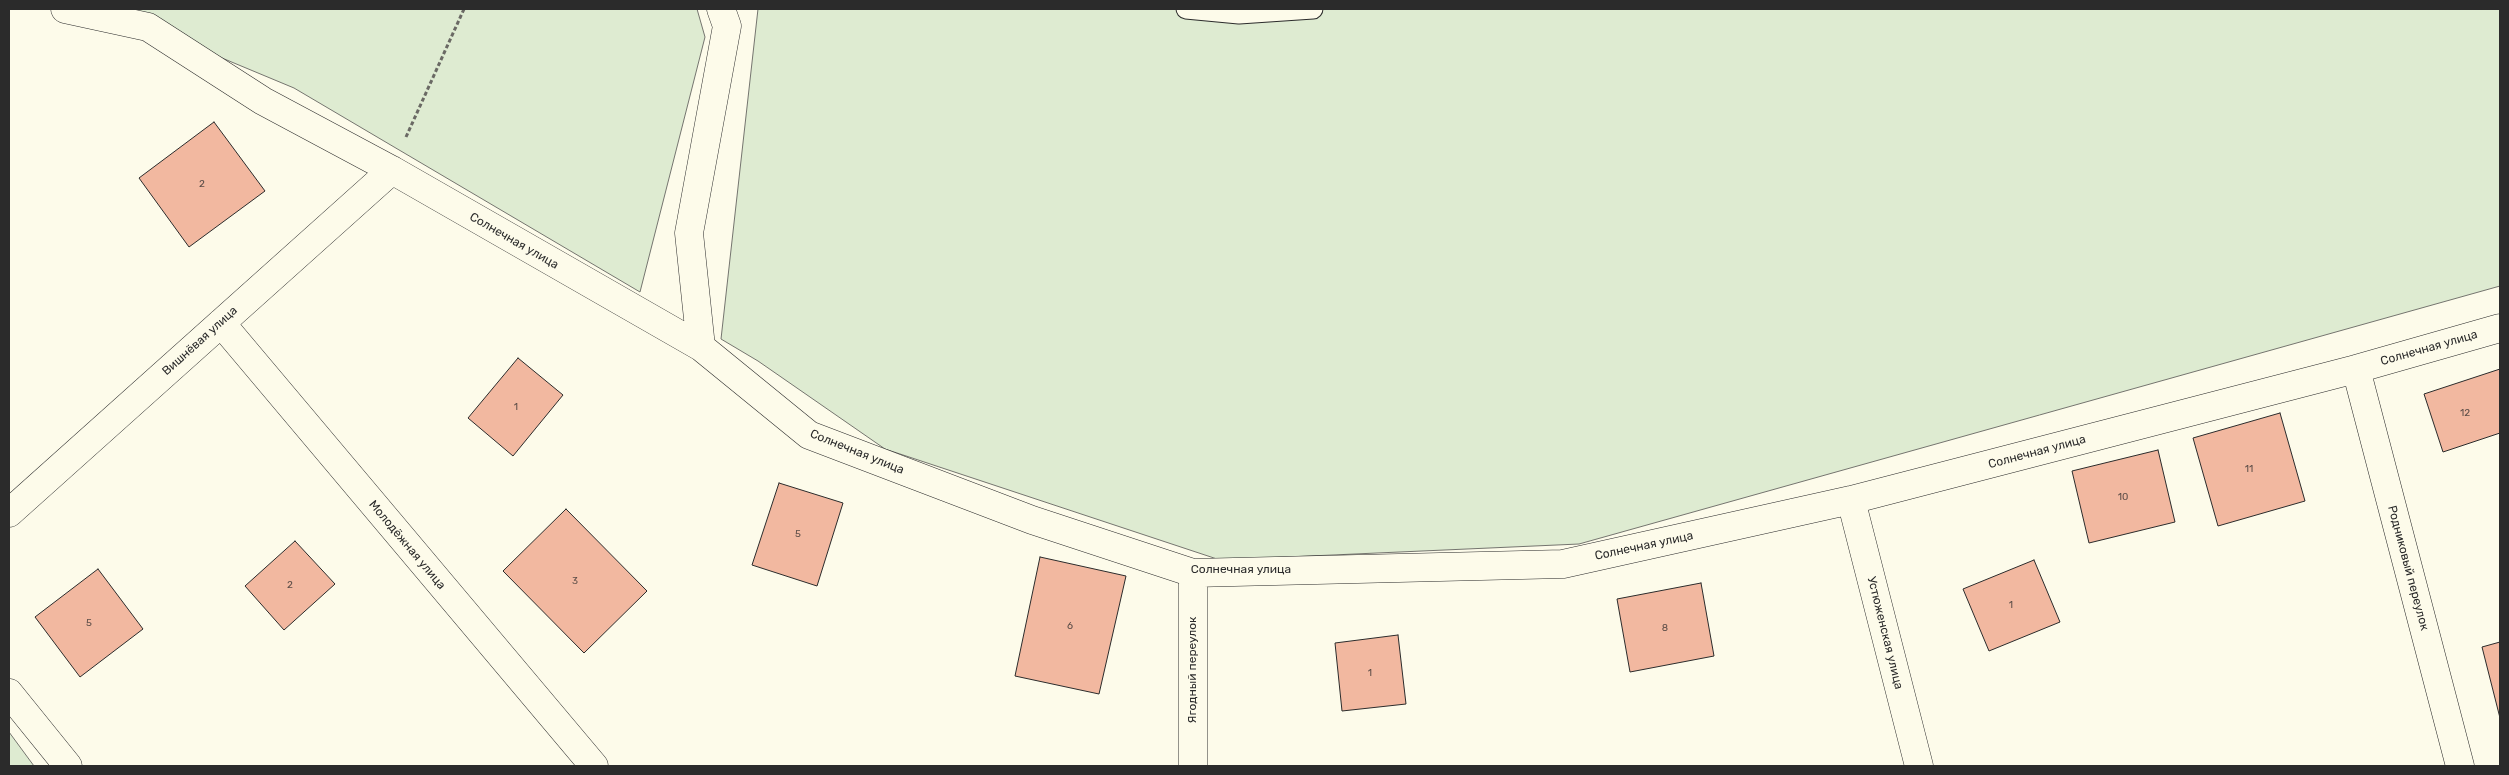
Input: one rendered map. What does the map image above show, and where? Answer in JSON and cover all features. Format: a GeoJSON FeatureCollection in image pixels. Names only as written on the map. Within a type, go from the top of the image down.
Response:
{"type":"FeatureCollection","features":[{"type":"Feature","properties":{"kind":"street","name":"Солнечная улица"},"geometry":{"type":"LineString","coordinates":[[65,9],[148,27],[263,100],[392,170],[701,347],[809,435],[1032,520],[1193,573],[1563,564],[1851,500],[2356,369],[2500,328]]}},
{"type":"Feature","properties":{"kind":"street"},"geometry":{"type":"LineString","coordinates":[[701,347],[689,233],[727,26],[721,9]]}},
{"type":"Feature","properties":{"kind":"street","name":"Вишнёвая улица"},"geometry":{"type":"LineString","coordinates":[[9,513],[392,170]]}},
{"type":"Feature","properties":{"kind":"street","name":"Молодёжная улица"},"geometry":{"type":"LineString","coordinates":[[221,323],[594,766]]}},
{"type":"Feature","properties":{"kind":"street","name":"Родниковый переулок"},"geometry":{"type":"LineString","coordinates":[[2356,369],[2460,766]]}},
{"type":"Feature","properties":{"kind":"street","name":"Устюженская улица"},"geometry":{"type":"LineString","coordinates":[[1851,500],[1918,766]]}},
{"type":"Feature","properties":{"kind":"street","name":"Ягодный переулок"},"geometry":{"type":"LineString","coordinates":[[1193,573],[1193,766]]}},
{"type":"Feature","properties":{"kind":"street"},"geometry":{"type":"LineString","coordinates":[[9,693],[68,766]]}},
{"type":"Feature","properties":{"kind":"lane"},"geometry":{"type":"LineString","coordinates":[[1186,9],[1239,14],[1313,9]]}},
{"type":"Feature","properties":{"kind":"path"},"geometry":{"type":"LineString","coordinates":[[392,170],[464,9]]}},
{"type":"Feature","properties":{"kind":"green space"},"geometry":{"type":"Polygon","coordinates":[[[87,9],[697,9],[705,37],[640,292],[294,88],[114,13],[87,9]]]}},
{"type":"Feature","properties":{"kind":"green space"},"geometry":{"type":"Polygon","coordinates":[[[758,9],[2500,9],[2500,286],[1579,544],[1220,560],[885,449],[758,361],[721,339],[758,9]]]}},
{"type":"Feature","properties":{"kind":"green space"},"geometry":{"type":"Polygon","coordinates":[[[9,732],[34,766],[9,766],[9,732]]]}},
{"type":"Feature","properties":{"kind":"building"},"geometry":{"type":"Polygon","coordinates":[[[214,122],[265,191],[189,247],[139,178],[214,122]]]}},
{"type":"Feature","properties":{"kind":"building"},"geometry":{"type":"Polygon","coordinates":[[[518,358],[563,395],[513,456],[468,418],[518,358]]]}},
{"type":"Feature","properties":{"kind":"building"},"geometry":{"type":"Polygon","coordinates":[[[2500,369],[2500,433],[2443,452],[2424,394],[2500,369]]]}},
{"type":"Feature","properties":{"kind":"building"},"geometry":{"type":"Polygon","coordinates":[[[2280,413],[2305,501],[2218,526],[2193,438],[2280,413]]]}},
{"type":"Feature","properties":{"kind":"building"},"geometry":{"type":"Polygon","coordinates":[[[2158,450],[2175,522],[2089,543],[2072,471],[2158,450]]]}},
{"type":"Feature","properties":{"kind":"building"},"geometry":{"type":"Polygon","coordinates":[[[779,483],[843,503],[817,586],[752,565],[779,483]]]}},
{"type":"Feature","properties":{"kind":"building"},"geometry":{"type":"Polygon","coordinates":[[[566,509],[647,591],[584,653],[503,571],[566,509]]]}},
{"type":"Feature","properties":{"kind":"building"},"geometry":{"type":"Polygon","coordinates":[[[295,541],[335,584],[284,630],[245,586],[295,541]]]}},
{"type":"Feature","properties":{"kind":"building"},"geometry":{"type":"Polygon","coordinates":[[[1040,557],[1126,576],[1099,694],[1015,676],[1040,557]]]}},
{"type":"Feature","properties":{"kind":"building"},"geometry":{"type":"Polygon","coordinates":[[[2034,560],[2060,622],[1989,651],[1963,589],[2034,560]]]}},
{"type":"Feature","properties":{"kind":"building"},"geometry":{"type":"Polygon","coordinates":[[[98,569],[143,629],[80,677],[35,617],[98,569]]]}},
{"type":"Feature","properties":{"kind":"building"},"geometry":{"type":"Polygon","coordinates":[[[1701,583],[1714,656],[1630,672],[1617,599],[1701,583]]]}},
{"type":"Feature","properties":{"kind":"building"},"geometry":{"type":"Polygon","coordinates":[[[1398,635],[1406,704],[1342,711],[1335,643],[1398,635]]]}},
{"type":"Feature","properties":{"kind":"building"},"geometry":{"type":"Polygon","coordinates":[[[2500,642],[2500,718],[2482,647],[2500,642]]]}}]}
